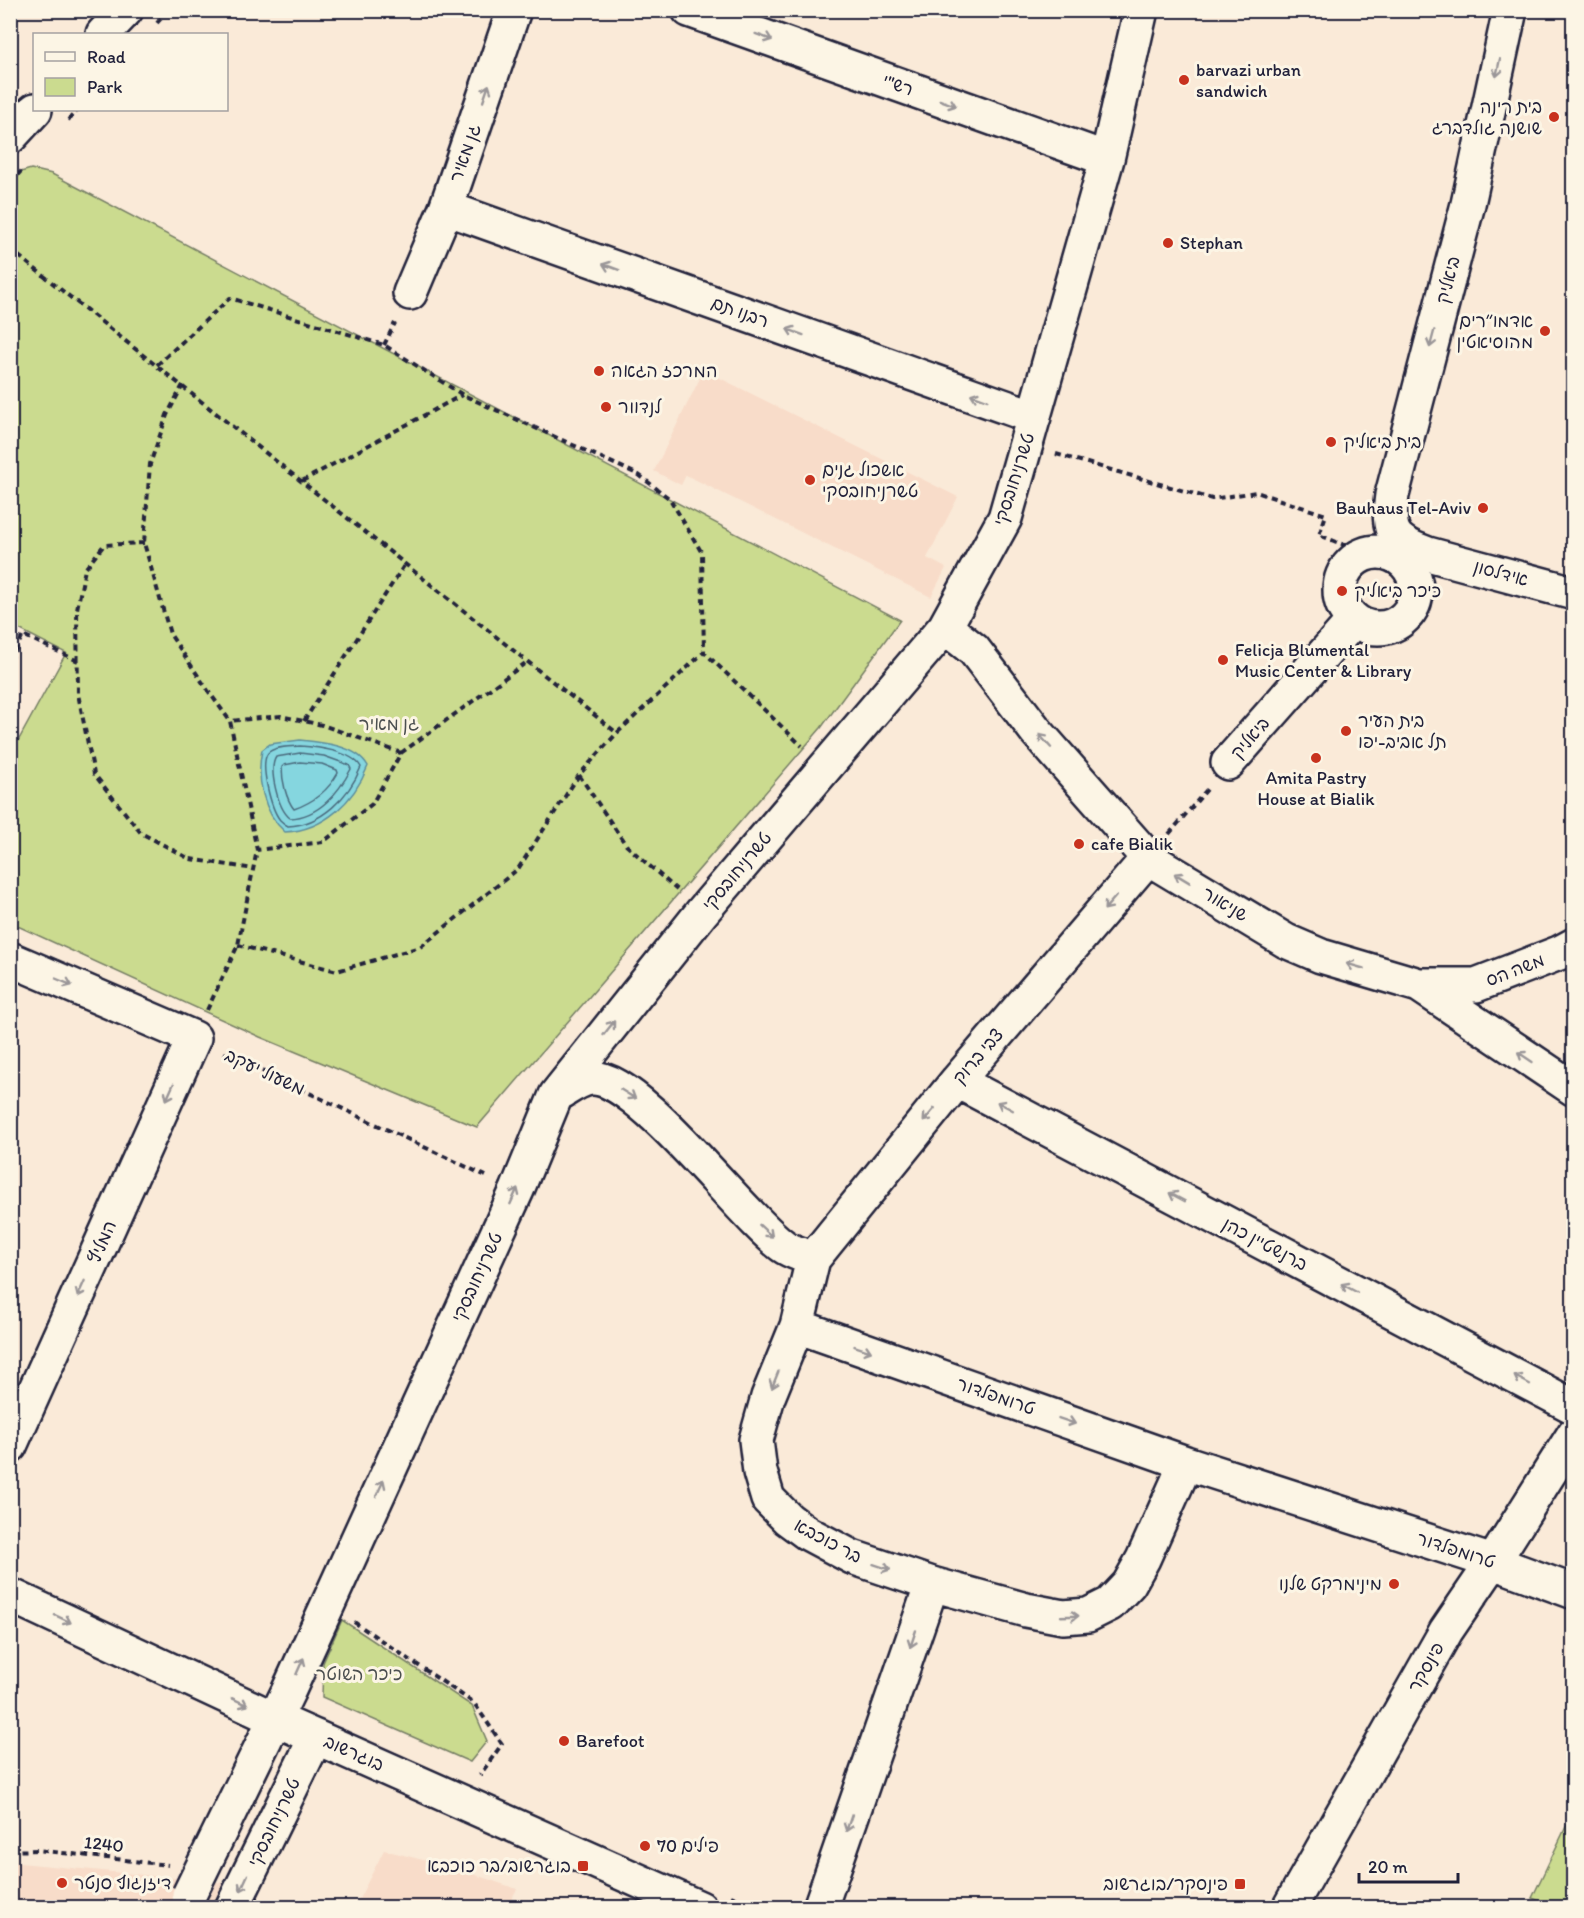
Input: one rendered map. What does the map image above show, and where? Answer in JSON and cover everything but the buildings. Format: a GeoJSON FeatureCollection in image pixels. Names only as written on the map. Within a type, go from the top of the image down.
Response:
{"type":"FeatureCollection","features":[{"type":"Feature","properties":{"kind":"street"},"geometry":{"type":"LineString","coordinates":[[104,33],[126,10]]}},
{"type":"Feature","properties":{"kind":"street","name":"גן מאיר"},"geometry":{"type":"LineString","coordinates":[[411,293],[446,208],[514,10]]}},
{"type":"Feature","properties":{"kind":"street","name":"רש\"י"},"geometry":{"type":"LineString","coordinates":[[689,10],[1107,159]]}},
{"type":"Feature","properties":{"kind":"street","name":"טשרניחובסקי"},"geometry":{"type":"LineString","coordinates":[[189,1895],[275,1719],[517,1190],[556,1095],[702,912],[945,627],[1005,518],[1107,159],[1141,10]]}},
{"type":"Feature","properties":{"kind":"street","name":"ביאליק"},"geometry":{"type":"LineString","coordinates":[[1228,763],[1354,620],[1371,627],[1391,626],[1407,615],[1416,598],[1411,570],[1399,552],[1392,531],[1390,512],[1392,495],[1468,204],[1510,10]]}},
{"type":"Feature","properties":{"kind":"street"},"geometry":{"type":"LineString","coordinates":[[10,137],[34,111]]}},
{"type":"Feature","properties":{"kind":"street","name":"רבנו תם"},"geometry":{"type":"LineString","coordinates":[[446,208],[1030,431]]}},
{"type":"Feature","properties":{"kind":"street"},"geometry":{"type":"LineString","coordinates":[[1354,620],[1342,601],[1342,579],[1347,568],[1355,560],[1399,552]]}},
{"type":"Feature","properties":{"kind":"street","name":"אידלסון"},"geometry":{"type":"LineString","coordinates":[[1399,552],[1574,592]]}},
{"type":"Feature","properties":{"kind":"street","name":"שניאור"},"geometry":{"type":"LineString","coordinates":[[945,627],[975,650],[1036,731],[1148,858],[1286,941],[1321,956],[1419,985],[1574,1089]]}},
{"type":"Feature","properties":{"kind":"street","name":"צבי ברוק"},"geometry":{"type":"LineString","coordinates":[[813,1259],[957,1081],[1148,858]]}},
{"type":"Feature","properties":{"kind":"street","name":"משה הס"},"geometry":{"type":"LineString","coordinates":[[1419,985],[1476,986],[1574,945]]}},
{"type":"Feature","properties":{"kind":"street"},"geometry":{"type":"LineString","coordinates":[[10,959],[194,1038]]}},
{"type":"Feature","properties":{"kind":"street","name":"המליץ"},"geometry":{"type":"LineString","coordinates":[[10,1446],[194,1038]]}},
{"type":"Feature","properties":{"kind":"street"},"geometry":{"type":"LineString","coordinates":[[556,1095],[575,1083],[591,1078],[608,1082],[634,1097],[710,1171],[769,1234],[785,1248],[813,1259],[797,1326]]}},
{"type":"Feature","properties":{"kind":"street","name":"ברנשטיין כהן"},"geometry":{"type":"LineString","coordinates":[[957,1081],[1574,1407]]}},
{"type":"Feature","properties":{"kind":"street","name":"טרומפלדור"},"geometry":{"type":"LineString","coordinates":[[797,1326],[1186,1463],[1493,1562],[1574,1592]]}},
{"type":"Feature","properties":{"kind":"street","name":"בר כוכבא"},"geometry":{"type":"LineString","coordinates":[[797,1326],[768,1397],[756,1440],[760,1472],[768,1498],[788,1519],[807,1533],[852,1557],[932,1584],[1026,1610],[1064,1617],[1088,1615],[1110,1604],[1129,1584],[1143,1559],[1186,1463]]}},
{"type":"Feature","properties":{"kind":"street","name":"פינסקר"},"geometry":{"type":"LineString","coordinates":[[1289,1908],[1446,1631],[1493,1562],[1574,1434]]}},
{"type":"Feature","properties":{"kind":"street"},"geometry":{"type":"LineString","coordinates":[[820,1908],[932,1584]]}},
{"type":"Feature","properties":{"kind":"street","name":"בוגרשוב"},"geometry":{"type":"LineString","coordinates":[[10,1594],[275,1719],[462,1800],[700,1908]]}},
{"type":"Feature","properties":{"kind":"street","name":"טשרניחובסקי"},"geometry":{"type":"LineString","coordinates":[[232,1908],[316,1737]]}},
{"type":"Feature","properties":{"kind":"path"},"geometry":{"type":"LineString","coordinates":[[10,249],[616,733]]}},
{"type":"Feature","properties":{"kind":"path"},"geometry":{"type":"LineString","coordinates":[[157,365],[230,298],[384,345],[463,395],[639,475],[670,499],[702,553],[704,652],[825,769]]}},
{"type":"Feature","properties":{"kind":"path"},"geometry":{"type":"LineString","coordinates":[[183,385],[167,415],[150,464],[144,543],[170,634],[230,720],[257,850],[238,945],[194,1038]]}},
{"type":"Feature","properties":{"kind":"path"},"geometry":{"type":"LineString","coordinates":[[301,481],[463,395]]}},
{"type":"Feature","properties":{"kind":"path"},"geometry":{"type":"LineString","coordinates":[[1030,431],[1212,499],[1256,492],[1266,495],[1326,515],[1319,535],[1399,552]]}},
{"type":"Feature","properties":{"kind":"path"},"geometry":{"type":"LineString","coordinates":[[144,543],[104,545],[85,569],[77,609],[78,694],[94,774],[141,833],[190,859],[254,869]]}},
{"type":"Feature","properties":{"kind":"path"},"geometry":{"type":"LineString","coordinates":[[303,721],[405,564]]}},
{"type":"Feature","properties":{"kind":"path"},"geometry":{"type":"LineString","coordinates":[[10,661],[23,635],[78,661]]}},
{"type":"Feature","properties":{"kind":"path"},"geometry":{"type":"LineString","coordinates":[[238,945],[337,971],[420,947],[518,869],[579,775],[616,733],[704,652]]}},
{"type":"Feature","properties":{"kind":"path"},"geometry":{"type":"LineString","coordinates":[[257,850],[323,842],[372,804],[401,753],[527,662]]}},
{"type":"Feature","properties":{"kind":"path"},"geometry":{"type":"LineString","coordinates":[[230,720],[281,716],[322,725],[401,753]]}},
{"type":"Feature","properties":{"kind":"path","name":"ביאליק"},"geometry":{"type":"LineString","coordinates":[[1148,858],[1228,763]]}},
{"type":"Feature","properties":{"kind":"path"},"geometry":{"type":"LineString","coordinates":[[579,775],[626,845],[702,912]]}},
{"type":"Feature","properties":{"kind":"path","name":"משעול יעקב"},"geometry":{"type":"LineString","coordinates":[[194,1038],[517,1190]]}},
{"type":"Feature","properties":{"kind":"path"},"geometry":{"type":"LineString","coordinates":[[327,1604],[474,1703],[502,1743],[462,1800]]}},
{"type":"Feature","properties":{"kind":"path","name":"1240"},"geometry":{"type":"LineString","coordinates":[[10,1851],[37,1850],[172,1865]]}},
{"type":"Feature","properties":{"kind":"shaded area","name":"אשכול גנים טשרניחובסקי"},"geometry":{"type":"Polygon","coordinates":[[[704,370],[958,497],[927,558],[946,568],[931,597],[686,475],[681,485],[654,471],[704,370]]]}},
{"type":"Feature","properties":{"kind":"shaded area"},"geometry":{"type":"Polygon","coordinates":[[[384,1850],[458,1869],[517,1889],[507,1907],[355,1907],[384,1850]]]}},
{"type":"Feature","properties":{"kind":"shaded area","name":"דיזנגוף סנטר"},"geometry":{"type":"Polygon","coordinates":[[[10,1862],[225,1883],[220,1907],[11,1907],[10,1862]]]}},
{"type":"Feature","properties":{"kind":"green space","name":"גן מאיר"},"geometry":{"type":"Polygon","coordinates":[[[31,169],[52,174],[900,620],[821,728],[477,1127],[260,1037],[11,923],[11,754],[66,653],[11,625],[10,187],[21,172],[31,169]]]}},
{"type":"Feature","properties":{"kind":"green space","name":"כיכר השוטר"},"geometry":{"type":"Polygon","coordinates":[[[342,1620],[472,1706],[487,1741],[470,1762],[322,1697],[323,1663],[342,1620]]]}},
{"type":"Feature","properties":{"kind":"green space"},"geometry":{"type":"Polygon","coordinates":[[[1573,1812],[1573,1907],[1556,1907],[1532,1898],[1573,1812]]]}},
{"type":"Feature","properties":{"kind":"water"},"geometry":{"type":"Polygon","coordinates":[[[300,740],[347,749],[356,753],[368,766],[355,791],[336,811],[313,826],[285,832],[277,824],[266,805],[261,783],[260,761],[262,750],[270,744],[300,740]]]}},
{"type":"Feature","properties":{"kind":"place","name":"barvazi urban sandwich"},"geometry":{"type":"Point","coordinates":[1184,80]}},
{"type":"Feature","properties":{"kind":"place","name":"בית רינה שושנה גולדברג"},"geometry":{"type":"Point","coordinates":[1554,117]}},
{"type":"Feature","properties":{"kind":"place","name":"Stephan"},"geometry":{"type":"Point","coordinates":[1168,243]}},
{"type":"Feature","properties":{"kind":"place","name":"אדמו״רים מהוסיאטין"},"geometry":{"type":"Point","coordinates":[1545,331]}},
{"type":"Feature","properties":{"kind":"place","name":"המרכז הגאה"},"geometry":{"type":"Point","coordinates":[599,371]}},
{"type":"Feature","properties":{"kind":"place","name":"לנדוור"},"geometry":{"type":"Point","coordinates":[606,407]}},
{"type":"Feature","properties":{"kind":"place","name":"בית ביאליק"},"geometry":{"type":"Point","coordinates":[1331,442]}},
{"type":"Feature","properties":{"kind":"place","name":"אשכול גנים טשרניחובסקי"},"geometry":{"type":"Point","coordinates":[810,480]}},
{"type":"Feature","properties":{"kind":"place","name":"Bauhaus Tel-Aviv"},"geometry":{"type":"Point","coordinates":[1483,508]}},
{"type":"Feature","properties":{"kind":"place","name":"כיכר ביאליק"},"geometry":{"type":"Point","coordinates":[1342,591]}},
{"type":"Feature","properties":{"kind":"place","name":"Felicja Blumental Music Center & Library"},"geometry":{"type":"Point","coordinates":[1223,660]}},
{"type":"Feature","properties":{"kind":"place","name":"בית העיר תל אביב-יפו"},"geometry":{"type":"Point","coordinates":[1346,731]}},
{"type":"Feature","properties":{"kind":"place","name":"Amita Pastry House at Bialik"},"geometry":{"type":"Point","coordinates":[1316,758]}},
{"type":"Feature","properties":{"kind":"place","name":"cafe Bialik"},"geometry":{"type":"Point","coordinates":[1079,844]}},
{"type":"Feature","properties":{"kind":"place","name":"מינימרקט שלנו"},"geometry":{"type":"Point","coordinates":[1394,1584]}},
{"type":"Feature","properties":{"kind":"place","name":"Barefoot"},"geometry":{"type":"Point","coordinates":[564,1741]}},
{"type":"Feature","properties":{"kind":"place","name":"70 פילים"},"geometry":{"type":"Point","coordinates":[645,1846]}},
{"type":"Feature","properties":{"kind":"place","name":"בוגרשוב/בר כוכבא"},"geometry":{"type":"Point","coordinates":[583,1866]}},
{"type":"Feature","properties":{"kind":"place","name":"דיזנגוף סנטר"},"geometry":{"type":"Point","coordinates":[62,1883]}},
{"type":"Feature","properties":{"kind":"place","name":"פינסקר/בוגרשוב"},"geometry":{"type":"Point","coordinates":[1240,1884]}}]}
